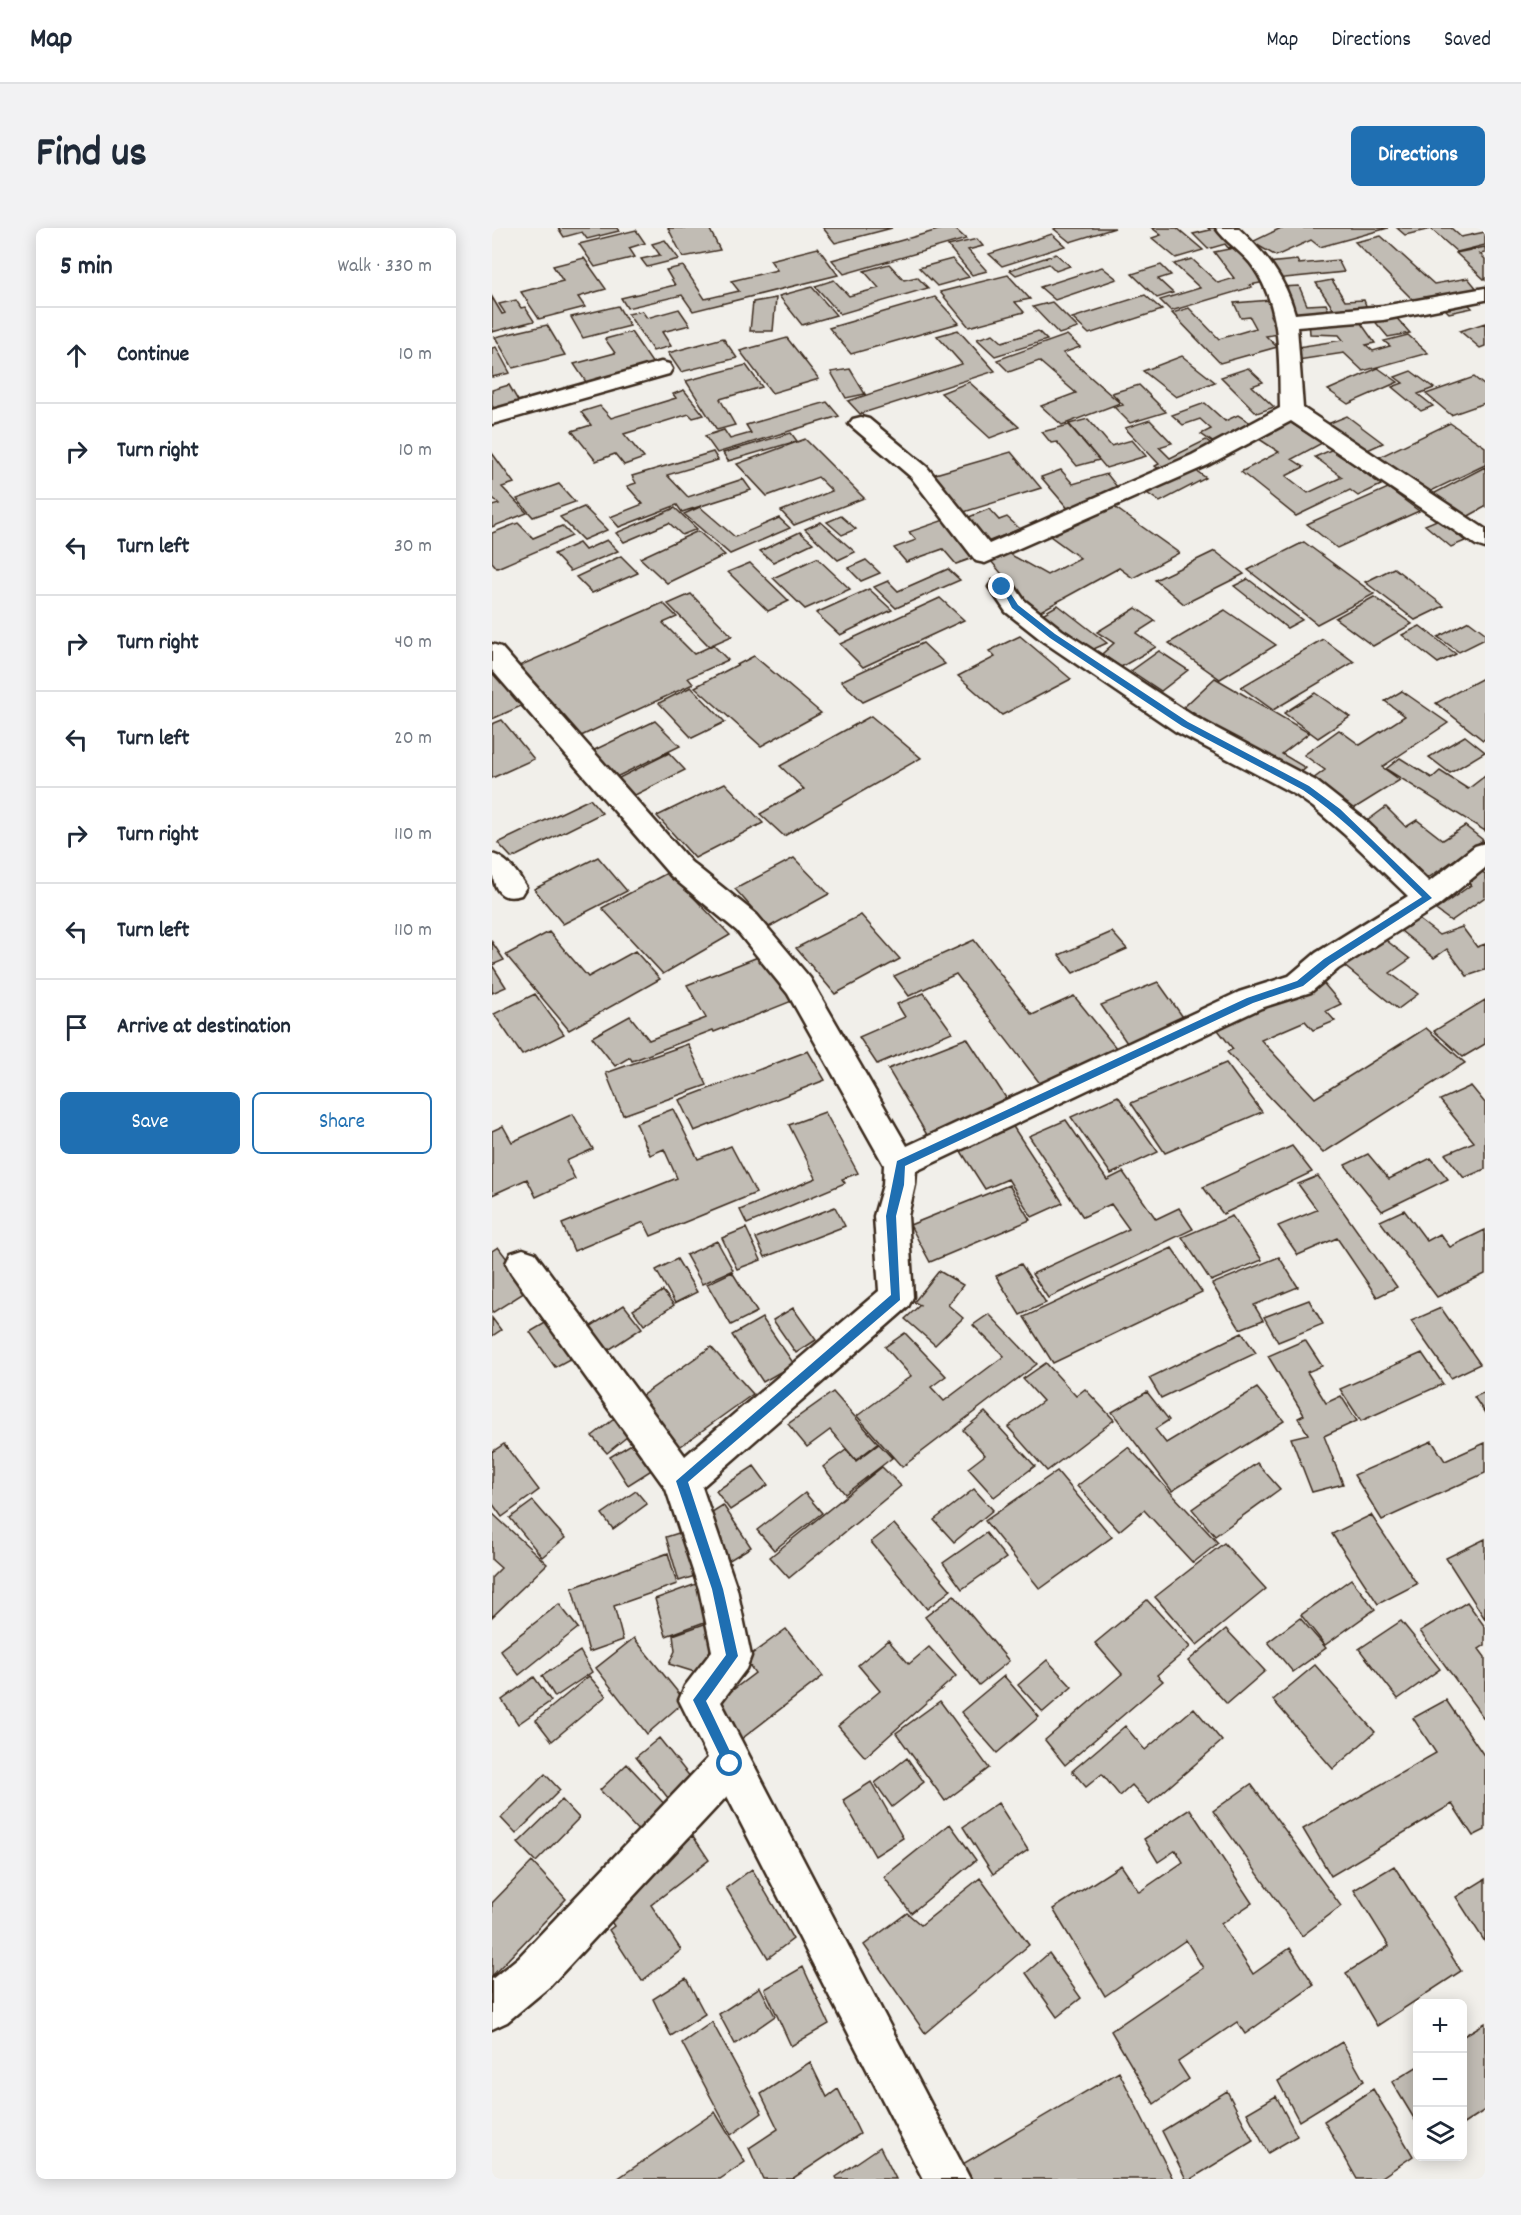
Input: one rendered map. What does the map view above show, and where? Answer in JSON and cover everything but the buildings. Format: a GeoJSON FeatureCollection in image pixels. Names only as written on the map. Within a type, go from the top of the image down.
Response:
{"type":"FeatureCollection","features":[{"type":"Feature","properties":{"kind":"street"},"geometry":{"type":"LineString","coordinates":[[1226,228],[1262,265],[1282,300],[1286,321],[1292,411]]}},
{"type":"Feature","properties":{"kind":"street"},"geometry":{"type":"LineString","coordinates":[[1286,321],[1383,313],[1485,294]]}},
{"type":"Feature","properties":{"kind":"street"},"geometry":{"type":"LineString","coordinates":[[492,417],[661,369]]}},
{"type":"Feature","properties":{"kind":"street"},"geometry":{"type":"LineString","coordinates":[[861,424],[919,472],[986,555],[1200,460],[1292,411]]}},
{"type":"Feature","properties":{"kind":"street"},"geometry":{"type":"LineString","coordinates":[[1292,411],[1485,540]]}},
{"type":"Feature","properties":{"kind":"street"},"geometry":{"type":"LineString","coordinates":[[1002,587],[1015,606],[1053,636],[1185,724],[1321,798],[1428,898]]}},
{"type":"Feature","properties":{"kind":"street"},"geometry":{"type":"LineString","coordinates":[[492,653],[681,869],[747,923],[799,986],[900,1164],[899,1185],[891,1216],[896,1297],[682,1481]]}},
{"type":"Feature","properties":{"kind":"street"},"geometry":{"type":"LineString","coordinates":[[900,1164],[1250,1000],[1300,984],[1327,961],[1428,898],[1485,853]]}},
{"type":"Feature","properties":{"kind":"street"},"geometry":{"type":"LineString","coordinates":[[492,864],[511,887]]}},
{"type":"Feature","properties":{"kind":"street"},"geometry":{"type":"LineString","coordinates":[[523,1263],[682,1481],[718,1589],[732,1656],[699,1700],[730,1764],[947,2179]]}},
{"type":"Feature","properties":{"kind":"street"},"geometry":{"type":"LineString","coordinates":[[492,2007],[534,1972],[730,1764]]}},
{"type":"Feature","properties":{"kind":"route"},"geometry":{"type":"LineString","coordinates":[[730,1764],[699,1700],[732,1656],[718,1589],[682,1481],[896,1297],[891,1216],[899,1185],[900,1164],[1250,1000],[1300,984],[1327,961],[1428,898],[1321,798],[1185,724],[1053,636],[1015,606],[1002,587]]}}]}
